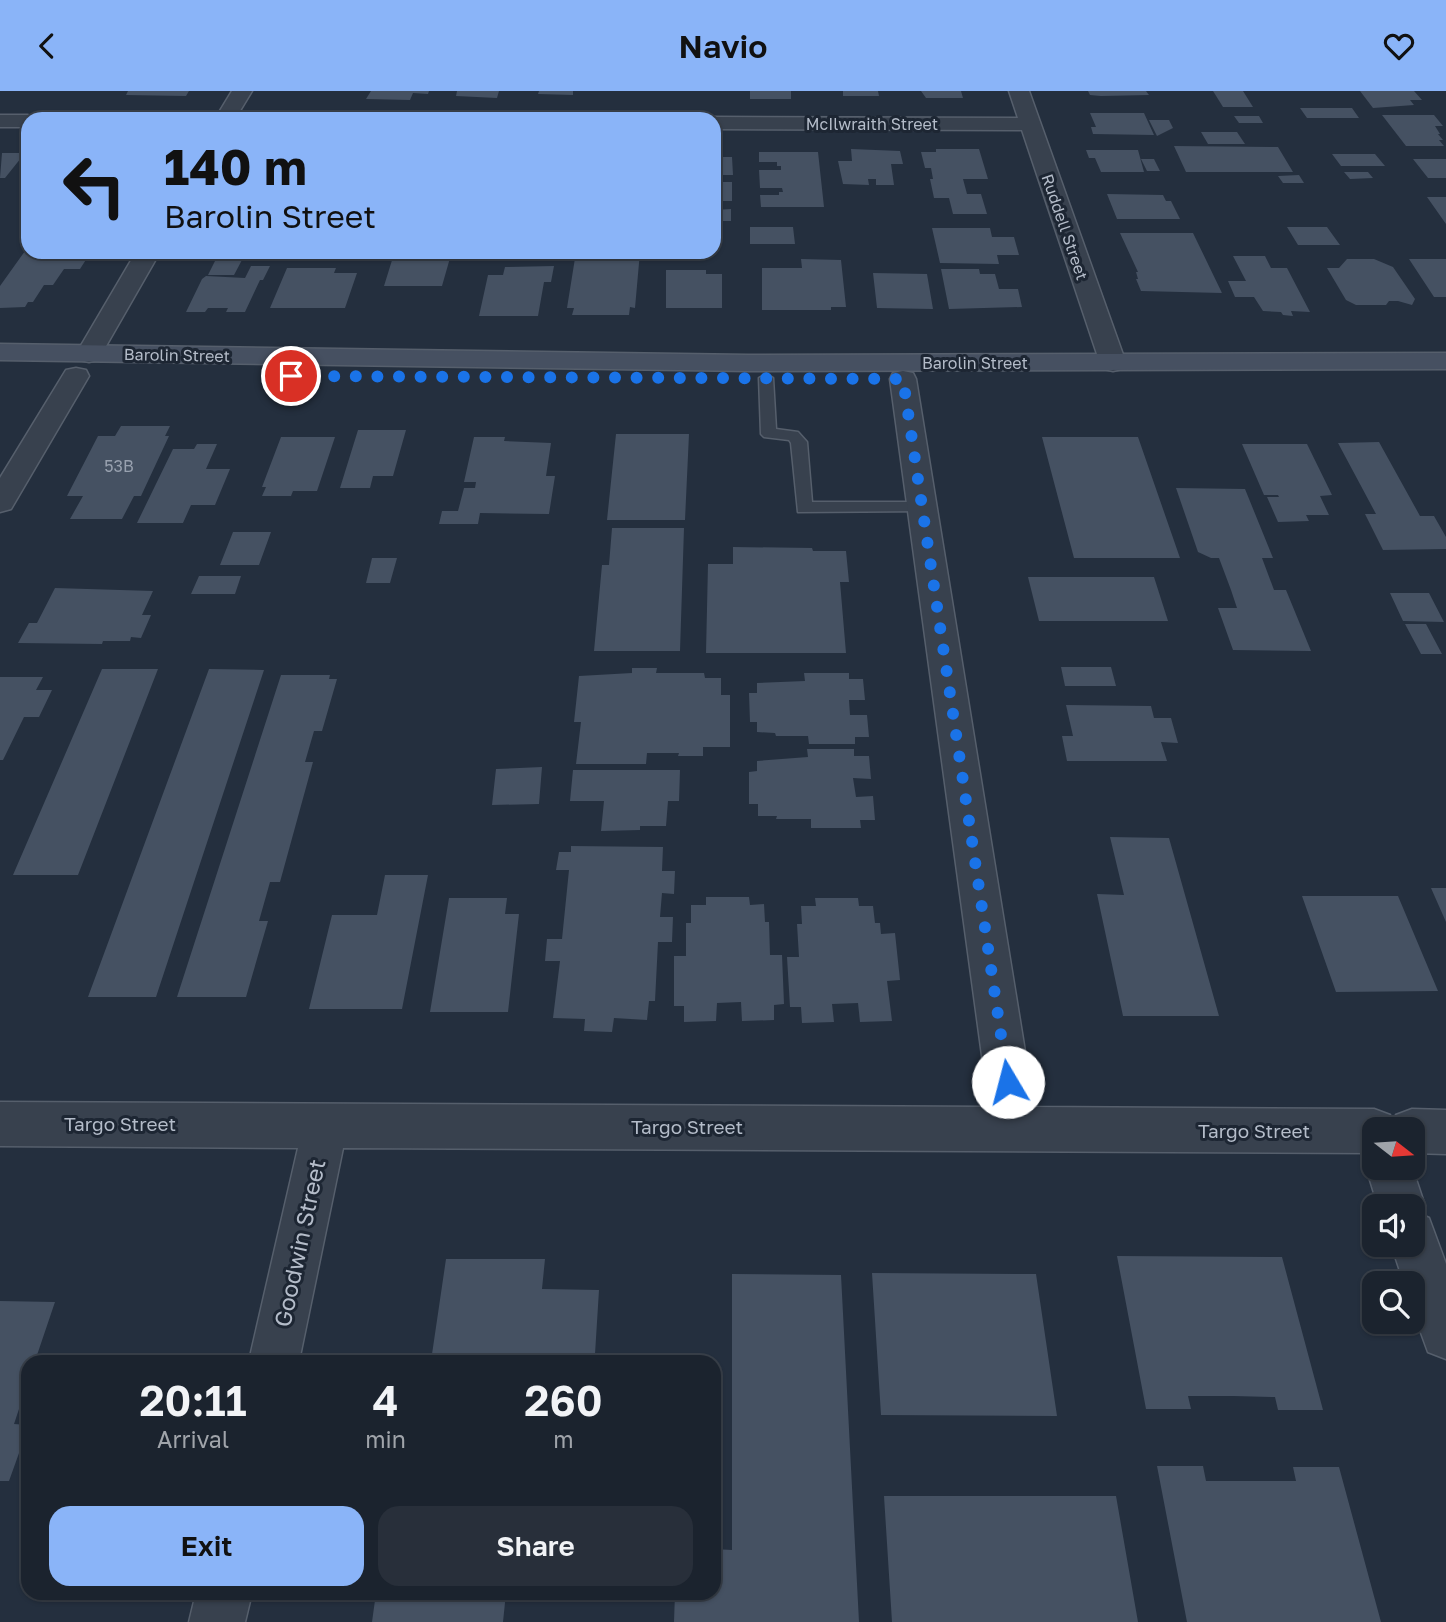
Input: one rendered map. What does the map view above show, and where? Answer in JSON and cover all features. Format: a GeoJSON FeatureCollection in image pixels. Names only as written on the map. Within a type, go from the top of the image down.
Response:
{"type":"FeatureCollection","features":[{"type":"Feature","properties":{"kind":"main road","name":"Barolin Street"},"geometry":{"type":"LineString","coordinates":[[0,352],[83,365],[766,379],[1446,386]]}},
{"type":"Feature","properties":{"kind":"main road","name":"Barolin Street"},"geometry":{"type":"LineString","coordinates":[[0,377],[83,365],[1446,361]]}},
{"type":"Feature","properties":{"kind":"street"},"geometry":{"type":"LineString","coordinates":[[229,112],[242,91]]}},
{"type":"Feature","properties":{"kind":"street","name":"Ruddell Street"},"geometry":{"type":"LineString","coordinates":[[1019,91],[1113,363]]}},
{"type":"Feature","properties":{"kind":"street"},"geometry":{"type":"LineString","coordinates":[[0,121],[21,121]]}},
{"type":"Feature","properties":{"kind":"street","name":"McIlwraith Street"},"geometry":{"type":"LineString","coordinates":[[721,123],[1030,124]]}},
{"type":"Feature","properties":{"kind":"street"},"geometry":{"type":"LineString","coordinates":[[0,502],[144,259]]}},
{"type":"Feature","properties":{"kind":"street"},"geometry":{"type":"LineString","coordinates":[[903,379],[1015,1129]]}},
{"type":"Feature","properties":{"kind":"street","name":"Targo Street"},"geometry":{"type":"LineString","coordinates":[[0,1124],[1362,1131]]}},
{"type":"Feature","properties":{"kind":"street","name":"Goodwin Street"},"geometry":{"type":"LineString","coordinates":[[275,1355],[326,1124]]}},
{"type":"Feature","properties":{"kind":"street"},"geometry":{"type":"LineString","coordinates":[[1425,1131],[1446,1132]]}},
{"type":"Feature","properties":{"kind":"street"},"geometry":{"type":"LineString","coordinates":[[1420,1257],[1446,1334]]}},
{"type":"Feature","properties":{"kind":"street"},"geometry":{"type":"LineString","coordinates":[[217,1622],[222,1600]]}},
{"type":"Feature","properties":{"kind":"lane"},"geometry":{"type":"LineString","coordinates":[[766,379],[769,434],[793,435],[799,442],[804,508],[922,507]]}},
{"type":"Feature","properties":{"kind":"building"},"geometry":{"type":"Polygon","coordinates":[[[128,91],[189,91],[186,96],[126,95],[128,91]]]}},
{"type":"Feature","properties":{"kind":"building"},"geometry":{"type":"Polygon","coordinates":[[[371,91],[429,91],[428,94],[413,93],[410,100],[366,99],[371,91]]]}},
{"type":"Feature","properties":{"kind":"building"},"geometry":{"type":"Polygon","coordinates":[[[457,91],[499,91],[497,98],[456,96],[457,91]]]}},
{"type":"Feature","properties":{"kind":"building"},"geometry":{"type":"Polygon","coordinates":[[[539,91],[573,91],[573,95],[538,94],[539,91]]]}},
{"type":"Feature","properties":{"kind":"building"},"geometry":{"type":"Polygon","coordinates":[[[750,91],[791,91],[791,99],[750,99],[750,91]]]}},
{"type":"Feature","properties":{"kind":"building"},"geometry":{"type":"Polygon","coordinates":[[[843,91],[878,91],[879,96],[843,96],[843,91]]]}},
{"type":"Feature","properties":{"kind":"building"},"geometry":{"type":"Polygon","coordinates":[[[921,91],[961,91],[963,98],[926,98],[921,91]]]}},
{"type":"Feature","properties":{"kind":"building"},"geometry":{"type":"Polygon","coordinates":[[[1088,91],[1146,91],[1149,95],[1101,96],[1090,95],[1088,91]]]}},
{"type":"Feature","properties":{"kind":"building"},"geometry":{"type":"Polygon","coordinates":[[[1213,91],[1243,91],[1253,107],[1223,107],[1213,91]]]}},
{"type":"Feature","properties":{"kind":"building"},"geometry":{"type":"Polygon","coordinates":[[[1360,91],[1414,91],[1422,100],[1410,100],[1414,105],[1373,108],[1360,91]]]}},
{"type":"Feature","properties":{"kind":"building"},"geometry":{"type":"Polygon","coordinates":[[[1300,108],[1352,108],[1359,118],[1307,118],[1300,108]]]}},
{"type":"Feature","properties":{"kind":"building"},"geometry":{"type":"Polygon","coordinates":[[[1090,113],[1144,113],[1154,135],[1093,134],[1091,127],[1096,127],[1090,113]]]}},
{"type":"Feature","properties":{"kind":"building"},"geometry":{"type":"Polygon","coordinates":[[[1382,115],[1434,115],[1443,126],[1435,126],[1444,146],[1406,146],[1382,115]]]}},
{"type":"Feature","properties":{"kind":"building"},"geometry":{"type":"Polygon","coordinates":[[[1234,116],[1259,116],[1263,123],[1239,123],[1234,116]]]}},
{"type":"Feature","properties":{"kind":"building"},"geometry":{"type":"Polygon","coordinates":[[[1149,120],[1169,120],[1173,128],[1157,136],[1149,120]]]}},
{"type":"Feature","properties":{"kind":"building"},"geometry":{"type":"Polygon","coordinates":[[[1201,132],[1237,132],[1245,144],[1208,144],[1201,132]]]}},
{"type":"Feature","properties":{"kind":"building"},"geometry":{"type":"Polygon","coordinates":[[[1174,146],[1278,147],[1293,172],[1186,172],[1174,146]]]}},
{"type":"Feature","properties":{"kind":"building"},"geometry":{"type":"Polygon","coordinates":[[[851,149],[900,151],[903,164],[891,164],[894,185],[876,185],[876,179],[868,179],[869,185],[843,184],[838,161],[852,161],[851,149]]]}},
{"type":"Feature","properties":{"kind":"building"},"geometry":{"type":"Polygon","coordinates":[[[936,149],[979,149],[988,179],[963,179],[967,194],[981,194],[987,214],[953,214],[949,198],[934,198],[931,168],[925,168],[921,152],[936,152],[936,149]]]}},
{"type":"Feature","properties":{"kind":"building"},"geometry":{"type":"Polygon","coordinates":[[[1086,150],[1138,150],[1144,172],[1101,172],[1095,158],[1089,158],[1086,150]]]}},
{"type":"Feature","properties":{"kind":"building"},"geometry":{"type":"Polygon","coordinates":[[[759,152],[818,152],[824,207],[761,207],[760,195],[779,195],[779,192],[783,192],[782,188],[760,188],[759,170],[781,170],[781,166],[777,166],[777,162],[759,162],[759,152]]]}},
{"type":"Feature","properties":{"kind":"building"},"geometry":{"type":"Polygon","coordinates":[[[2,153],[21,153],[21,158],[5,178],[0,178],[2,153]]]}},
{"type":"Feature","properties":{"kind":"building"},"geometry":{"type":"Polygon","coordinates":[[[1332,154],[1375,154],[1385,166],[1341,166],[1332,154]]]}},
{"type":"Feature","properties":{"kind":"building"},"geometry":{"type":"Polygon","coordinates":[[[721,157],[732,157],[733,175],[721,175],[721,157]]]}},
{"type":"Feature","properties":{"kind":"building"},"geometry":{"type":"Polygon","coordinates":[[[1141,159],[1154,159],[1160,171],[1147,171],[1141,159]]]}},
{"type":"Feature","properties":{"kind":"building"},"geometry":{"type":"Polygon","coordinates":[[[1413,159],[1446,159],[1446,178],[1428,178],[1413,159]]]}},
{"type":"Feature","properties":{"kind":"building"},"geometry":{"type":"Polygon","coordinates":[[[1344,172],[1368,172],[1373,178],[1350,179],[1344,172]]]}},
{"type":"Feature","properties":{"kind":"building"},"geometry":{"type":"Polygon","coordinates":[[[1299,175],[1304,183],[1283,183],[1278,176],[1299,175]]]}},
{"type":"Feature","properties":{"kind":"building"},"geometry":{"type":"Polygon","coordinates":[[[721,182],[732,182],[732,201],[721,201],[721,182]]]}},
{"type":"Feature","properties":{"kind":"building"},"geometry":{"type":"Polygon","coordinates":[[[1107,194],[1163,195],[1166,201],[1171,201],[1180,219],[1117,219],[1107,194]]]}},
{"type":"Feature","properties":{"kind":"building"},"geometry":{"type":"Polygon","coordinates":[[[1427,197],[1446,197],[1446,224],[1427,197]]]}},
{"type":"Feature","properties":{"kind":"building"},"geometry":{"type":"Polygon","coordinates":[[[731,209],[731,221],[721,221],[721,210],[731,209]]]}},
{"type":"Feature","properties":{"kind":"building"},"geometry":{"type":"Polygon","coordinates":[[[750,227],[793,227],[795,244],[750,244],[750,227]]]}},
{"type":"Feature","properties":{"kind":"building"},"geometry":{"type":"Polygon","coordinates":[[[1287,227],[1327,227],[1340,245],[1298,245],[1287,227]]]}},
{"type":"Feature","properties":{"kind":"building"},"geometry":{"type":"Polygon","coordinates":[[[932,228],[990,228],[992,237],[1014,237],[1019,255],[997,255],[999,264],[940,263],[932,228]]]}},
{"type":"Feature","properties":{"kind":"building"},"geometry":{"type":"Polygon","coordinates":[[[1120,233],[1193,233],[1222,293],[1141,291],[1136,279],[1138,272],[1120,233]]]}},
{"type":"Feature","properties":{"kind":"building"},"geometry":{"type":"Polygon","coordinates":[[[1233,256],[1265,256],[1271,268],[1287,268],[1310,312],[1291,311],[1293,316],[1263,311],[1254,297],[1235,297],[1228,281],[1246,281],[1233,256]]]}},
{"type":"Feature","properties":{"kind":"building"},"geometry":{"type":"Polygon","coordinates":[[[21,257],[21,259],[86,259],[80,269],[64,269],[53,285],[44,285],[33,302],[28,302],[25,307],[0,308],[0,286],[21,257]]]}},
{"type":"Feature","properties":{"kind":"building"},"geometry":{"type":"Polygon","coordinates":[[[216,259],[242,260],[234,275],[208,275],[216,259]]]}},
{"type":"Feature","properties":{"kind":"building"},"geometry":{"type":"Polygon","coordinates":[[[392,259],[450,259],[442,286],[384,286],[392,259]]]}},
{"type":"Feature","properties":{"kind":"building"},"geometry":{"type":"Polygon","coordinates":[[[575,259],[639,259],[635,308],[630,307],[629,315],[572,315],[574,308],[567,308],[575,259]]]}},
{"type":"Feature","properties":{"kind":"building"},"geometry":{"type":"Polygon","coordinates":[[[801,259],[841,260],[846,307],[831,307],[831,310],[762,310],[762,268],[802,268],[801,259]]]}},
{"type":"Feature","properties":{"kind":"building"},"geometry":{"type":"Polygon","coordinates":[[[1347,259],[1374,259],[1393,267],[1415,299],[1412,305],[1389,301],[1386,305],[1356,305],[1346,300],[1327,268],[1339,268],[1347,259]]]}},
{"type":"Feature","properties":{"kind":"building"},"geometry":{"type":"Polygon","coordinates":[[[1409,259],[1446,259],[1446,297],[1434,297],[1409,259]]]}},
{"type":"Feature","properties":{"kind":"building"},"geometry":{"type":"Polygon","coordinates":[[[251,266],[270,266],[263,280],[260,280],[245,312],[226,312],[228,308],[208,308],[205,312],[186,312],[206,276],[245,278],[251,266]]]}},
{"type":"Feature","properties":{"kind":"building"},"geometry":{"type":"Polygon","coordinates":[[[554,266],[551,282],[544,282],[538,316],[479,316],[488,275],[503,275],[505,267],[554,266]]]}},
{"type":"Feature","properties":{"kind":"building"},"geometry":{"type":"Polygon","coordinates":[[[287,268],[336,268],[334,273],[357,273],[345,308],[270,308],[287,268]]]}},
{"type":"Feature","properties":{"kind":"building"},"geometry":{"type":"Polygon","coordinates":[[[941,269],[979,269],[980,274],[995,274],[999,289],[1018,289],[1022,307],[949,309],[941,269]]]}},
{"type":"Feature","properties":{"kind":"building"},"geometry":{"type":"Polygon","coordinates":[[[666,270],[706,270],[706,274],[722,274],[722,308],[666,308],[666,270]]]}},
{"type":"Feature","properties":{"kind":"building"},"geometry":{"type":"Polygon","coordinates":[[[873,273],[927,274],[933,309],[877,308],[873,273]]]}},
{"type":"Feature","properties":{"kind":"building"},"geometry":{"type":"Polygon","coordinates":[[[121,426],[170,426],[165,436],[169,436],[141,496],[134,496],[122,519],[70,519],[83,496],[67,496],[98,436],[115,436],[121,426]]]}},
{"type":"Feature","properties":{"kind":"building"},"geometry":{"type":"Polygon","coordinates":[[[358,430],[406,430],[393,476],[373,476],[370,488],[340,488],[358,430]]]}},
{"type":"Feature","properties":{"kind":"building"},"geometry":{"type":"Polygon","coordinates":[[[616,434],[689,434],[685,520],[607,520],[616,434]]]}},
{"type":"Feature","properties":{"kind":"building"},"geometry":{"type":"Polygon","coordinates":[[[281,437],[335,437],[317,491],[293,491],[291,496],[262,496],[266,487],[262,487],[281,437]]]}},
{"type":"Feature","properties":{"kind":"building"},"geometry":{"type":"Polygon","coordinates":[[[474,437],[505,437],[504,441],[551,443],[546,476],[555,476],[549,514],[480,513],[478,524],[439,524],[442,511],[458,511],[464,488],[475,488],[476,482],[464,482],[474,437]]]}},
{"type":"Feature","properties":{"kind":"building"},"geometry":{"type":"Polygon","coordinates":[[[1042,437],[1138,437],[1180,558],[1074,558],[1042,437]]]}},
{"type":"Feature","properties":{"kind":"building"},"geometry":{"type":"Polygon","coordinates":[[[1379,442],[1420,516],[1434,516],[1446,537],[1446,549],[1383,550],[1365,514],[1376,514],[1338,443],[1379,442]]]}},
{"type":"Feature","properties":{"kind":"building"},"geometry":{"type":"Polygon","coordinates":[[[197,444],[217,444],[206,469],[230,469],[215,505],[191,505],[183,523],[137,523],[173,449],[194,449],[197,444]]]}},
{"type":"Feature","properties":{"kind":"building"},"geometry":{"type":"Polygon","coordinates":[[[1242,444],[1307,444],[1332,495],[1320,496],[1329,515],[1306,515],[1309,521],[1278,522],[1267,497],[1279,497],[1264,495],[1242,444]]]}},
{"type":"Feature","properties":{"kind":"building"},"geometry":{"type":"Polygon","coordinates":[[[1176,488],[1245,489],[1273,558],[1262,558],[1274,590],[1286,590],[1311,651],[1233,650],[1218,608],[1237,608],[1231,590],[1219,558],[1211,558],[1198,552],[1176,488]]]}},
{"type":"Feature","properties":{"kind":"building"},"geometry":{"type":"Polygon","coordinates":[[[612,528],[684,528],[680,651],[594,651],[602,565],[609,565],[612,528]]]}},
{"type":"Feature","properties":{"kind":"building"},"geometry":{"type":"Polygon","coordinates":[[[233,532],[271,532],[259,565],[220,565],[233,532]]]}},
{"type":"Feature","properties":{"kind":"building"},"geometry":{"type":"Polygon","coordinates":[[[733,547],[846,551],[849,582],[840,582],[846,653],[706,653],[708,564],[733,564],[733,547]]]}},
{"type":"Feature","properties":{"kind":"building"},"geometry":{"type":"Polygon","coordinates":[[[372,558],[397,558],[390,583],[366,583],[372,558]]]}},
{"type":"Feature","properties":{"kind":"building"},"geometry":{"type":"Polygon","coordinates":[[[199,576],[241,576],[235,594],[191,594],[199,576]]]}},
{"type":"Feature","properties":{"kind":"building"},"geometry":{"type":"Polygon","coordinates":[[[1028,577],[1154,577],[1168,621],[1039,621],[1028,577]]]}},
{"type":"Feature","properties":{"kind":"building"},"geometry":{"type":"Polygon","coordinates":[[[55,588],[153,591],[142,615],[151,615],[141,638],[131,637],[130,641],[103,641],[102,644],[18,643],[29,623],[37,623],[55,588]]]}},
{"type":"Feature","properties":{"kind":"building"},"geometry":{"type":"Polygon","coordinates":[[[1390,593],[1429,593],[1444,622],[1403,621],[1390,593]]]}},
{"type":"Feature","properties":{"kind":"building"},"geometry":{"type":"Polygon","coordinates":[[[1405,624],[1426,624],[1442,654],[1421,654],[1405,624]]]}},
{"type":"Feature","properties":{"kind":"building"},"geometry":{"type":"Polygon","coordinates":[[[1061,667],[1111,667],[1116,686],[1065,686],[1061,667]]]}},
{"type":"Feature","properties":{"kind":"building"},"geometry":{"type":"Polygon","coordinates":[[[632,668],[657,668],[656,673],[704,673],[705,678],[721,678],[721,695],[730,695],[730,747],[703,747],[703,756],[647,753],[646,764],[576,764],[581,722],[574,722],[579,676],[632,673],[632,668]]]}},
{"type":"Feature","properties":{"kind":"building"},"geometry":{"type":"Polygon","coordinates":[[[102,669],[158,669],[78,875],[13,875],[102,669]]]}},
{"type":"Feature","properties":{"kind":"building"},"geometry":{"type":"Polygon","coordinates":[[[209,669],[264,670],[156,997],[88,997],[209,669]]]}},
{"type":"Feature","properties":{"kind":"building"},"geometry":{"type":"Polygon","coordinates":[[[804,673],[849,673],[849,679],[863,679],[865,700],[849,700],[850,715],[867,715],[869,737],[855,737],[855,744],[809,744],[808,736],[776,736],[775,733],[757,732],[757,722],[750,722],[749,693],[757,693],[757,683],[805,681],[804,673]]]}},
{"type":"Feature","properties":{"kind":"building"},"geometry":{"type":"Polygon","coordinates":[[[281,675],[330,675],[329,679],[337,679],[322,731],[314,731],[305,762],[313,762],[280,882],[270,882],[259,921],[268,921],[246,997],[177,997],[281,675]]]}},
{"type":"Feature","properties":{"kind":"building"},"geometry":{"type":"Polygon","coordinates":[[[0,677],[43,677],[36,690],[52,690],[39,717],[24,717],[3,760],[0,760],[0,677]]]}},
{"type":"Feature","properties":{"kind":"building"},"geometry":{"type":"Polygon","coordinates":[[[1066,705],[1151,706],[1154,718],[1171,718],[1178,743],[1161,742],[1167,761],[1067,761],[1062,736],[1073,736],[1066,705]]]}},
{"type":"Feature","properties":{"kind":"building"},"geometry":{"type":"Polygon","coordinates":[[[807,749],[854,749],[854,756],[869,756],[871,779],[853,778],[856,797],[873,796],[875,820],[860,820],[861,828],[811,828],[811,819],[758,816],[758,804],[749,804],[749,772],[757,771],[757,761],[808,757],[807,749]]]}},
{"type":"Feature","properties":{"kind":"building"},"geometry":{"type":"Polygon","coordinates":[[[542,767],[539,804],[492,805],[496,769],[542,767]]]}},
{"type":"Feature","properties":{"kind":"building"},"geometry":{"type":"Polygon","coordinates":[[[573,770],[680,770],[679,801],[668,801],[666,826],[601,831],[604,801],[570,801],[573,770]]]}},
{"type":"Feature","properties":{"kind":"building"},"geometry":{"type":"Polygon","coordinates":[[[1110,837],[1169,838],[1219,1016],[1123,1016],[1097,894],[1124,895],[1110,837]]]}},
{"type":"Feature","properties":{"kind":"building"},"geometry":{"type":"Polygon","coordinates":[[[571,846],[663,847],[662,871],[675,871],[674,894],[662,893],[660,917],[673,917],[672,942],[658,942],[655,1001],[649,1001],[647,1020],[614,1018],[612,1032],[584,1031],[585,1019],[553,1018],[560,961],[545,961],[547,939],[562,939],[569,870],[556,870],[559,852],[571,852],[571,846]]]}},
{"type":"Feature","properties":{"kind":"building"},"geometry":{"type":"Polygon","coordinates":[[[385,875],[428,875],[402,1009],[309,1009],[332,915],[377,915],[385,875]]]}},
{"type":"Feature","properties":{"kind":"building"},"geometry":{"type":"Polygon","coordinates":[[[1431,888],[1446,888],[1446,922],[1431,888]]]}},
{"type":"Feature","properties":{"kind":"building"},"geometry":{"type":"Polygon","coordinates":[[[1302,896],[1398,896],[1438,991],[1336,992],[1302,896]]]}},
{"type":"Feature","properties":{"kind":"building"},"geometry":{"type":"Polygon","coordinates":[[[706,897],[749,897],[750,905],[764,904],[765,922],[769,922],[770,955],[782,955],[784,1004],[774,1005],[774,1020],[742,1021],[741,1002],[717,1003],[716,1021],[684,1022],[684,1006],[674,1006],[674,956],[686,956],[686,923],[691,923],[691,905],[706,905],[706,897]]]}},
{"type":"Feature","properties":{"kind":"building"},"geometry":{"type":"Polygon","coordinates":[[[449,898],[507,898],[505,914],[519,914],[508,1012],[430,1012],[449,898]]]}},
{"type":"Feature","properties":{"kind":"building"},"geometry":{"type":"Polygon","coordinates":[[[815,898],[858,898],[859,906],[873,906],[875,923],[880,923],[881,934],[895,933],[900,980],[887,981],[892,1021],[860,1022],[858,1003],[832,1004],[834,1022],[802,1023],[801,1007],[790,1007],[787,957],[799,957],[797,924],[802,924],[801,906],[816,906],[815,898]]]}},
{"type":"Feature","properties":{"kind":"building"},"geometry":{"type":"Polygon","coordinates":[[[1117,1256],[1282,1257],[1323,1410],[1278,1410],[1275,1397],[1233,1396],[1188,1396],[1191,1409],[1146,1409],[1117,1256]]]}},
{"type":"Feature","properties":{"kind":"building"},"geometry":{"type":"Polygon","coordinates":[[[446,1259],[545,1259],[542,1289],[599,1290],[595,1354],[609,1355],[432,1355],[446,1259]]]}},
{"type":"Feature","properties":{"kind":"building"},"geometry":{"type":"Polygon","coordinates":[[[872,1273],[1036,1274],[1057,1416],[881,1415],[872,1273]]]}},
{"type":"Feature","properties":{"kind":"building"},"geometry":{"type":"Polygon","coordinates":[[[732,1274],[841,1275],[859,1622],[674,1622],[675,1600],[721,1600],[721,1549],[732,1550],[732,1274]]]}},
{"type":"Feature","properties":{"kind":"building"},"geometry":{"type":"Polygon","coordinates":[[[0,1301],[55,1302],[37,1355],[21,1355],[21,1403],[14,1424],[21,1424],[21,1448],[9,1481],[0,1481],[0,1301]]]}},
{"type":"Feature","properties":{"kind":"building"},"geometry":{"type":"Polygon","coordinates":[[[1157,1466],[1203,1466],[1206,1481],[1296,1481],[1293,1467],[1339,1467],[1381,1622],[1187,1622],[1157,1466]]]}},
{"type":"Feature","properties":{"kind":"building"},"geometry":{"type":"Polygon","coordinates":[[[884,1496],[1116,1496],[1138,1622],[892,1622],[884,1496]]]}},
{"type":"Feature","properties":{"kind":"building"},"geometry":{"type":"Polygon","coordinates":[[[375,1600],[505,1600],[503,1622],[372,1622],[375,1600]]]}},
{"type":"Feature","properties":{"kind":"route"},"geometry":{"type":"LineString","coordinates":[[291,376],[903,379],[1008,1082]]}}]}
